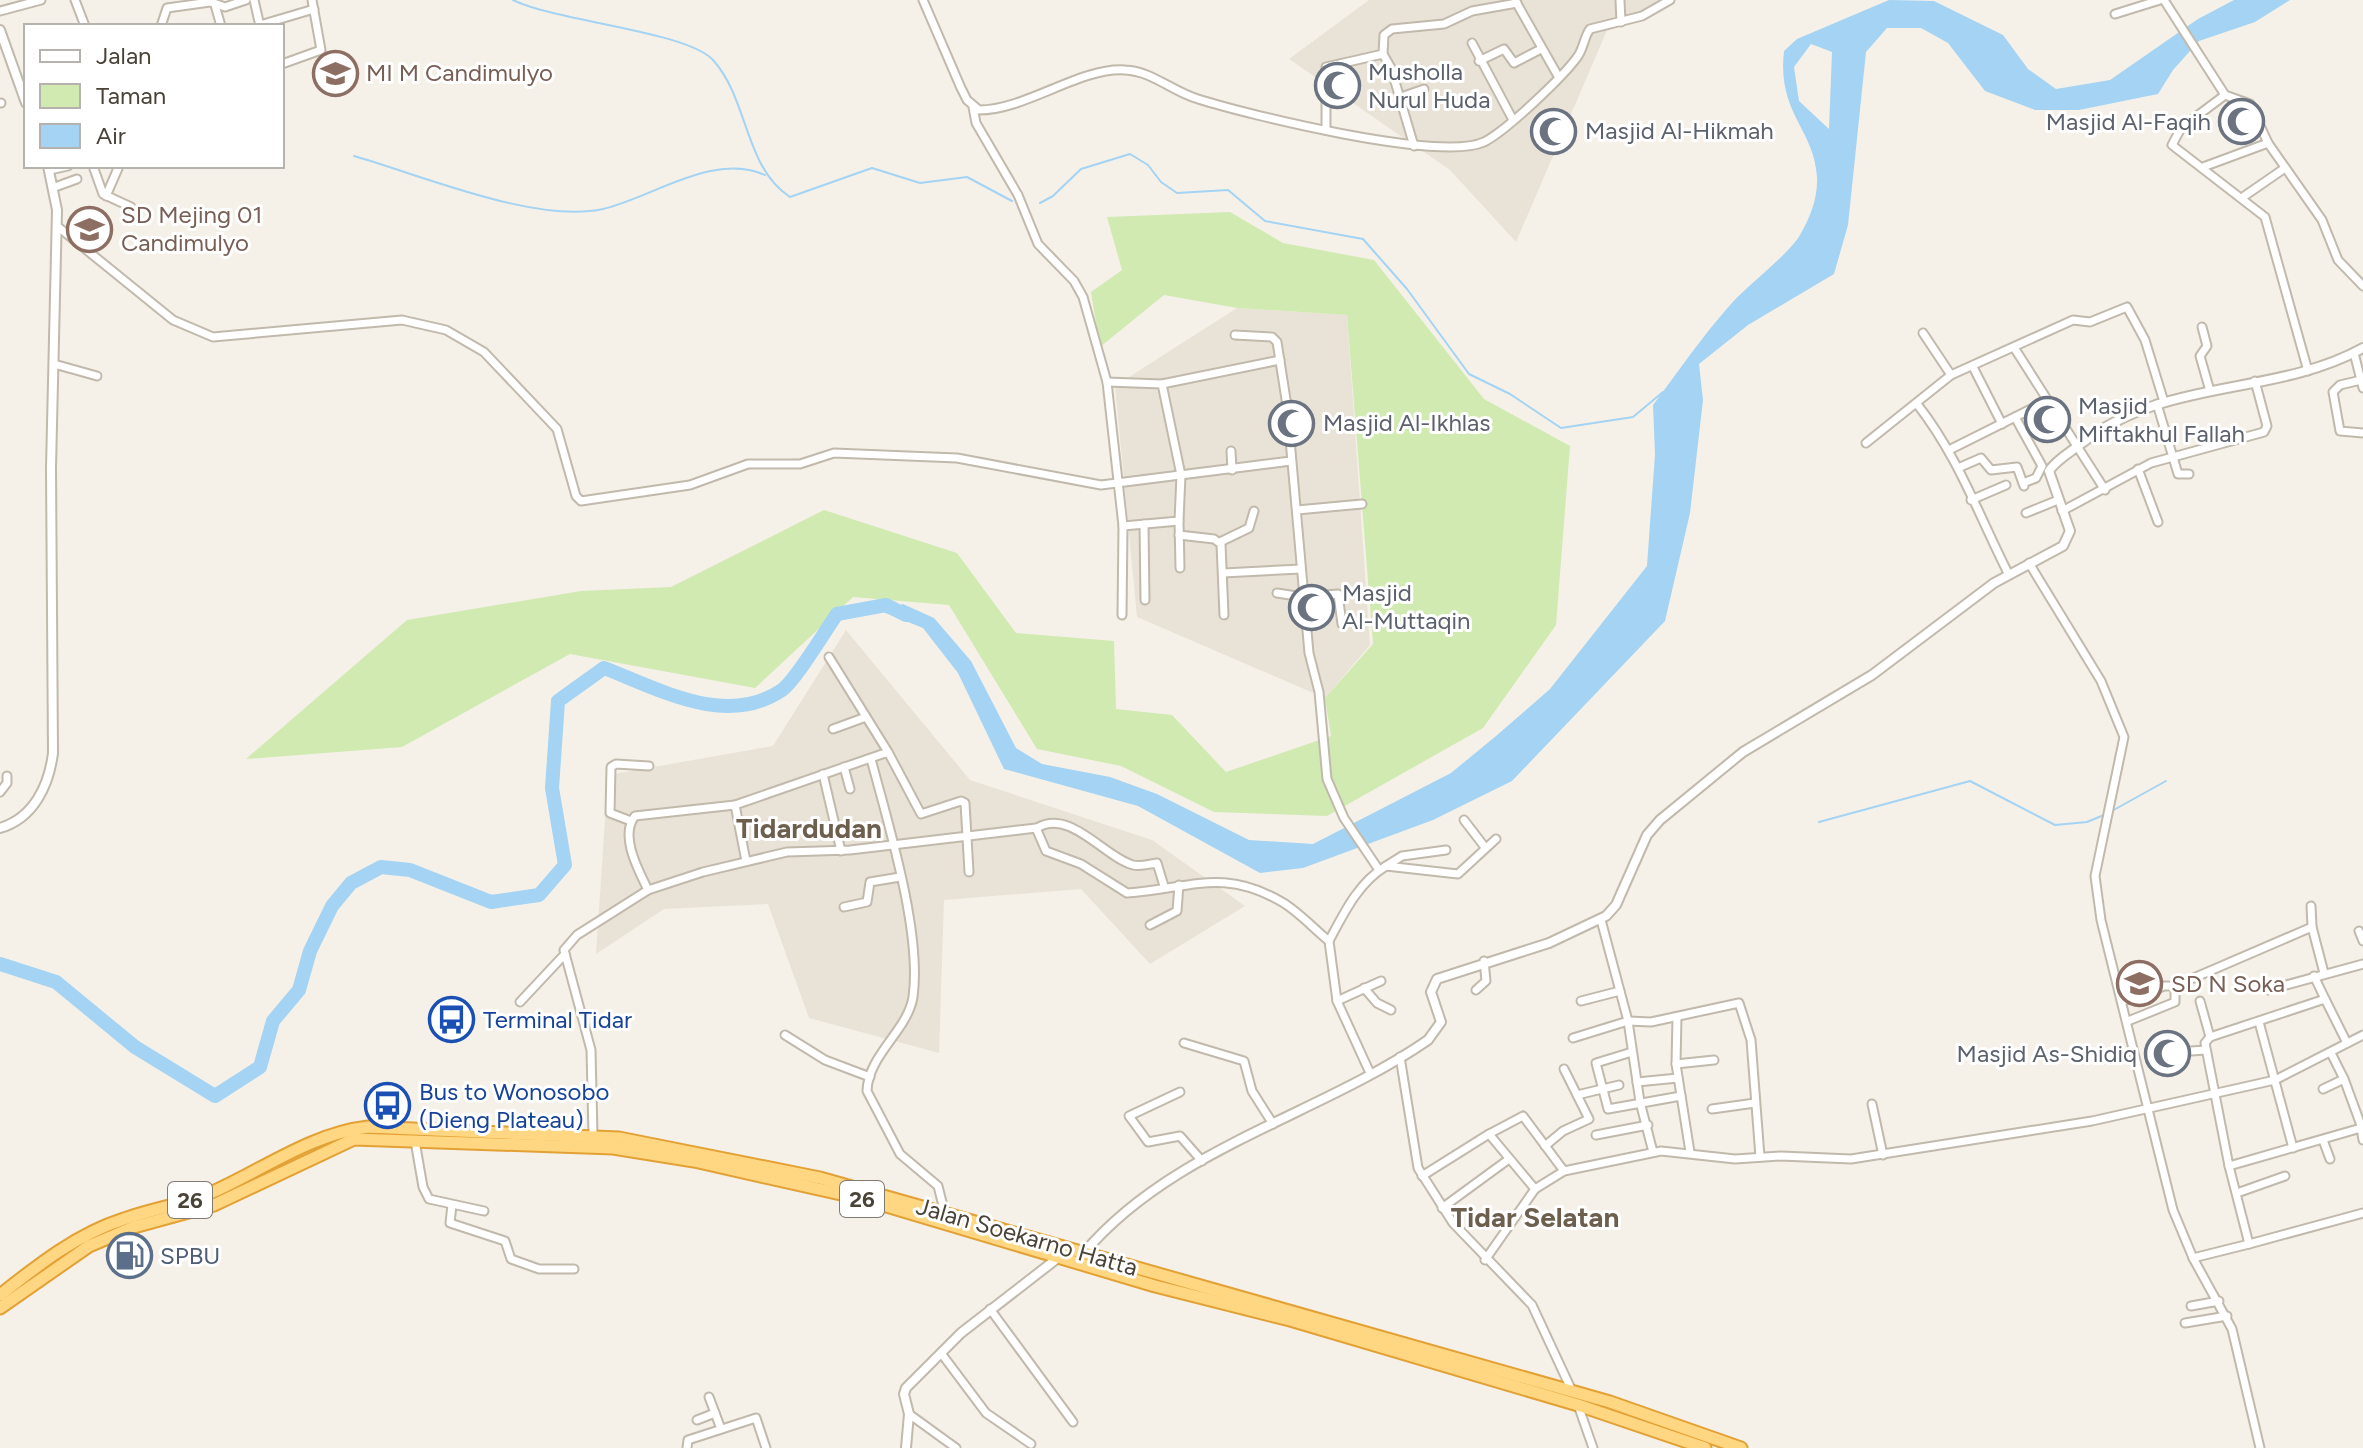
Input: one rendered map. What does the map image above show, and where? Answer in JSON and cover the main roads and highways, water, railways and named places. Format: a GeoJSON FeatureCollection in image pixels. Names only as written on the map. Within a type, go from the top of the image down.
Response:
{"type":"FeatureCollection","features":[{"type":"Feature","properties":{"kind":"highway","name":"Jalan Soekarno Hatta"},"geometry":{"type":"LineString","coordinates":[[0,1295],[86,1235],[122,1219],[215,1191],[297,1150],[367,1132],[593,1135],[665,1144],[769,1166],[945,1214],[1578,1405],[1705,1448]]}},
{"type":"Feature","properties":{"kind":"highway","name":"Jalan Soekarno Hatta"},"geometry":{"type":"LineString","coordinates":[[0,1308],[92,1244],[134,1227],[214,1205],[367,1132],[415,1141],[605,1147],[665,1155],[863,1199],[1059,1257],[1572,1391],[1660,1417],[1741,1448]]}},
{"type":"Feature","properties":{"kind":"water"},"geometry":{"type":"Polygon","coordinates":[[[1889,0],[1934,1],[2003,35],[2028,69],[2056,89],[2110,80],[2198,19],[2234,0],[2290,0],[2255,22],[2199,41],[2173,70],[2158,94],[2079,110],[2035,110],[1985,91],[1948,43],[1921,28],[1887,28],[1866,52],[1848,225],[1834,274],[1748,325],[1699,364],[1703,400],[1690,513],[1665,621],[1512,781],[1433,820],[1303,868],[1260,873],[1138,806],[1004,769],[958,673],[923,628],[883,612],[903,604],[934,618],[971,661],[1016,748],[1042,764],[1110,777],[1157,794],[1249,840],[1313,844],[1451,773],[1550,689],[1647,566],[1655,454],[1653,405],[1721,316],[1794,243],[1813,208],[1817,185],[1814,160],[1791,106],[1783,72],[1784,51],[1797,39],[1889,0]],[[1811,44],[1794,67],[1799,101],[1829,129],[1832,52],[1811,44]]]}},
{"type":"Feature","properties":{"kind":"waterway"},"geometry":{"type":"LineString","coordinates":[[513,0],[559,15],[677,41],[713,60],[734,94],[764,169],[790,197],[872,168],[920,183],[967,177],[1012,201]]}},
{"type":"Feature","properties":{"kind":"waterway"},"geometry":{"type":"LineString","coordinates":[[1040,203],[1053,196],[1081,169],[1130,154],[1148,165],[1161,182],[1177,193],[1228,190],[1265,221],[1363,239],[1407,289],[1469,374],[1510,394],[1561,428],[1633,417],[1663,392]]}},
{"type":"Feature","properties":{"kind":"waterway"},"geometry":{"type":"LineString","coordinates":[[354,156],[512,204],[576,212],[603,209],[704,172],[745,169],[765,175]]}},
{"type":"Feature","properties":{"kind":"waterway"},"geometry":{"type":"LineString","coordinates":[[0,964],[56,982],[135,1047],[215,1096],[260,1067],[273,1021],[299,990],[310,951],[332,906],[351,883],[381,867],[410,870],[491,902],[539,895],[565,865],[552,788],[558,701],[604,668],[693,701],[738,706],[761,701],[788,685],[837,614],[886,605],[906,615]]}},
{"type":"Feature","properties":{"kind":"waterway"},"geometry":{"type":"LineString","coordinates":[[1819,822],[1970,781],[2055,825],[2087,822],[2104,815]]}},
{"type":"Feature","properties":{"kind":"waterway"},"geometry":{"type":"LineString","coordinates":[[2110,812],[2166,781]]}},
{"type":"Feature","properties":{"kind":"place","name":"MI M Candimulyo"},"geometry":{"type":"Point","coordinates":[335,73]}},
{"type":"Feature","properties":{"kind":"place","name":"Musholla Nurul Huda"},"geometry":{"type":"Point","coordinates":[1337,86]}},
{"type":"Feature","properties":{"kind":"place","name":"Masjid Al-Faqih"},"geometry":{"type":"Point","coordinates":[2242,122]}},
{"type":"Feature","properties":{"kind":"place","name":"Masjid Al-Hikmah"},"geometry":{"type":"Point","coordinates":[1554,131]}},
{"type":"Feature","properties":{"kind":"place","name":"SD Mejing 01 Candimulyo"},"geometry":{"type":"Point","coordinates":[90,229]}},
{"type":"Feature","properties":{"kind":"place","name":"Masjid Miftakhul Fallah"},"geometry":{"type":"Point","coordinates":[2047,420]}},
{"type":"Feature","properties":{"kind":"place","name":"Masjid Al-Ikhlas"},"geometry":{"type":"Point","coordinates":[1292,423]}},
{"type":"Feature","properties":{"kind":"place","name":"Masjid Al-Muttaqin"},"geometry":{"type":"Point","coordinates":[1311,607]}},
{"type":"Feature","properties":{"kind":"place","name":"SD N Soka"},"geometry":{"type":"Point","coordinates":[2140,984]}},
{"type":"Feature","properties":{"kind":"place","name":"Terminal Tidar"},"geometry":{"type":"Point","coordinates":[452,1020]}},
{"type":"Feature","properties":{"kind":"place","name":"Masjid As-Shidiq"},"geometry":{"type":"Point","coordinates":[2168,1054]}},
{"type":"Feature","properties":{"kind":"place","name":"Bus to Wonosobo (Dieng Plateau)"},"geometry":{"type":"Point","coordinates":[388,1106]}},
{"type":"Feature","properties":{"kind":"place","name":"SPBU"},"geometry":{"type":"Point","coordinates":[129,1256]}},
{"type":"Feature","properties":{"kind":"district","name":"Tidardudan"},"geometry":{"type":"Point","coordinates":[809,828]}},
{"type":"Feature","properties":{"kind":"district","name":"Tidar Selatan"},"geometry":{"type":"Point","coordinates":[1535,1217]}}]}
